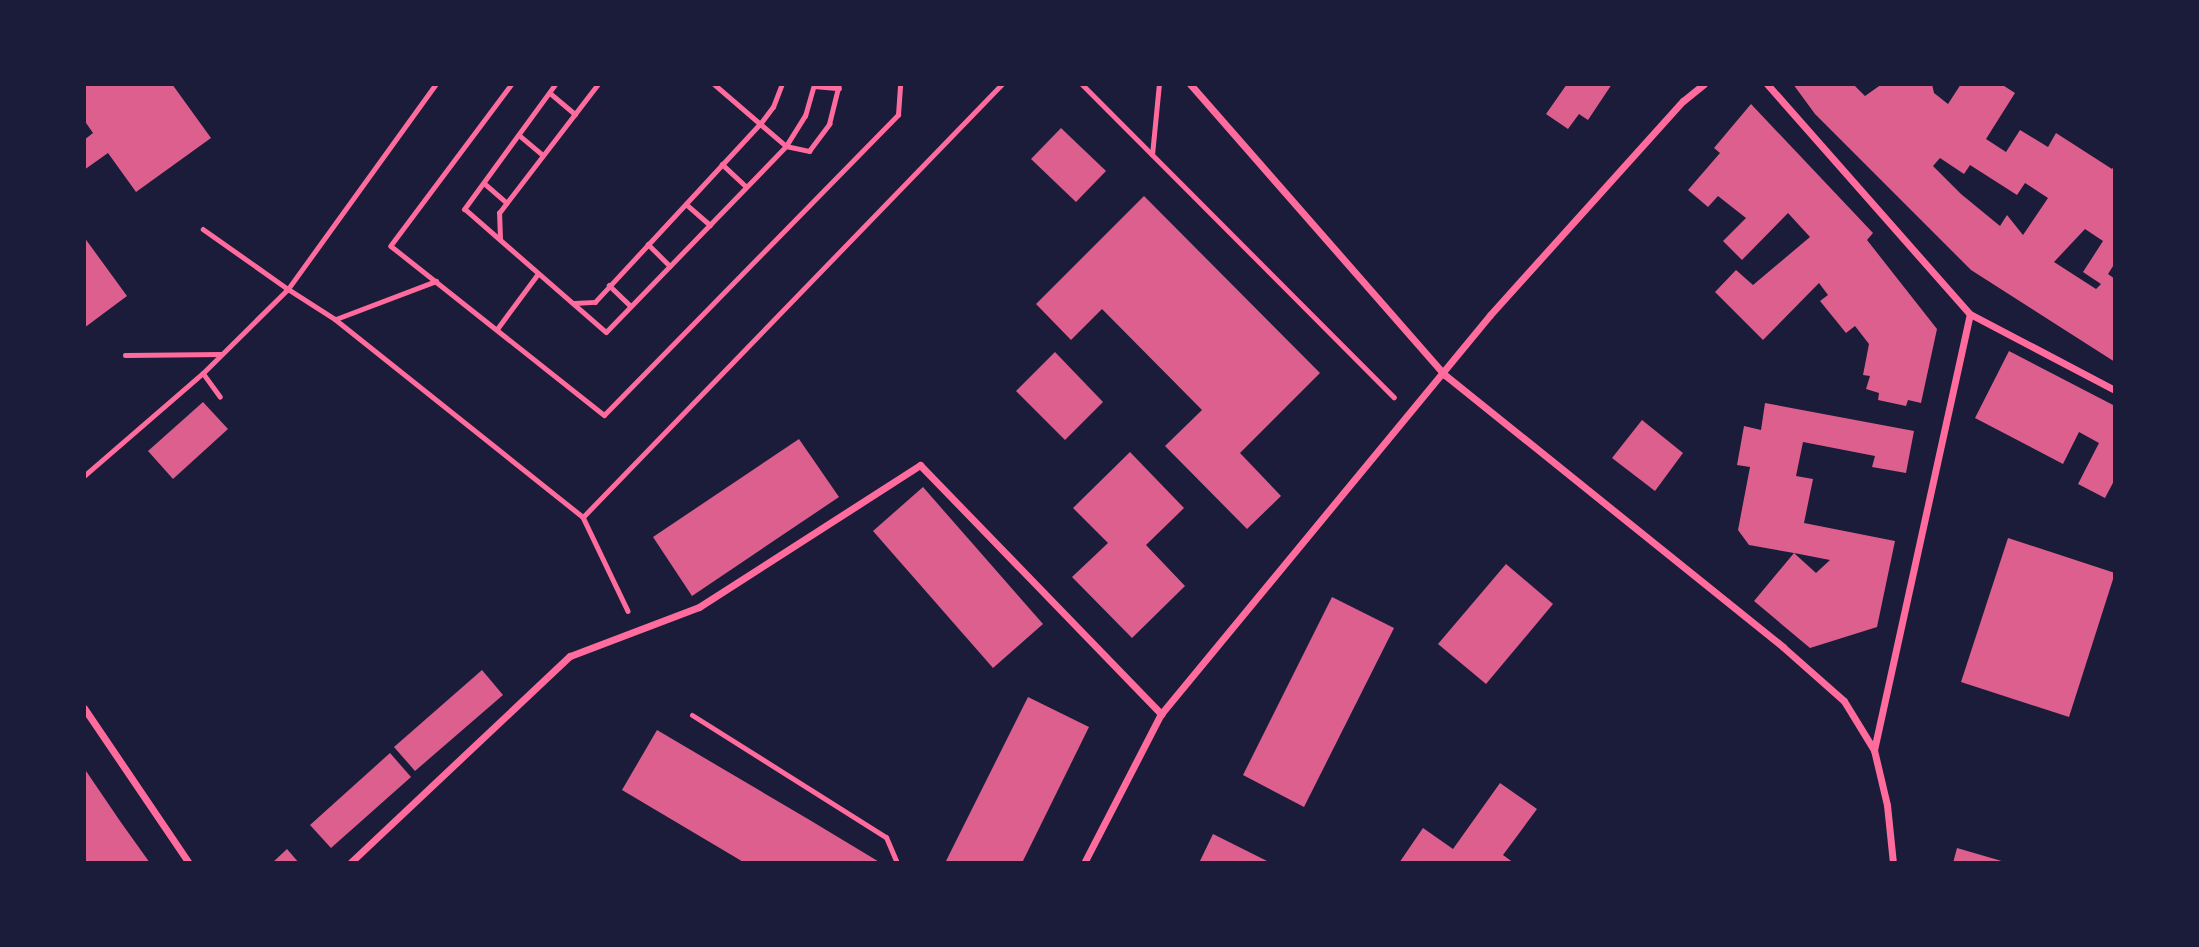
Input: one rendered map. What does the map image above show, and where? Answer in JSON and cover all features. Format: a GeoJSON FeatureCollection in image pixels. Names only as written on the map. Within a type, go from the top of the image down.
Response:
{"type":"FeatureCollection","features":[{"type":"Feature","properties":{"kind":"street"},"geometry":{"type":"LineString","coordinates":[[1190,84],[1445,375],[1783,647],[1844,701],[1874,750],[1887,805],[1894,863]]}},
{"type":"Feature","properties":{"kind":"street"},"geometry":{"type":"LineString","coordinates":[[1084,863],[1161,714],[1445,375],[1490,315],[1683,101],[1704,84]]}},
{"type":"Feature","properties":{"kind":"street"},"geometry":{"type":"LineString","coordinates":[[1768,84],[1970,314],[2115,390]]}},
{"type":"Feature","properties":{"kind":"street"},"geometry":{"type":"LineString","coordinates":[[1874,750],[1970,314]]}},
{"type":"Feature","properties":{"kind":"street"},"geometry":{"type":"LineString","coordinates":[[349,863],[570,656],[699,607],[920,465],[1161,714]]}},
{"type":"Feature","properties":{"kind":"street"},"geometry":{"type":"LineString","coordinates":[[84,708],[189,863]]}},
{"type":"Feature","properties":{"kind":"lane"},"geometry":{"type":"LineString","coordinates":[[692,715],[886,837],[897,863]]}},
{"type":"Feature","properties":{"kind":"path"},"geometry":{"type":"LineString","coordinates":[[84,476],[203,373],[288,289],[436,84]]}},
{"type":"Feature","properties":{"kind":"path"},"geometry":{"type":"LineString","coordinates":[[512,84],[391,246],[604,415],[898,115],[900,84]]}},
{"type":"Feature","properties":{"kind":"path"},"geometry":{"type":"LineString","coordinates":[[556,84],[466,209],[537,275],[606,332],[786,146],[805,116],[814,85],[839,86],[829,124],[809,150],[786,146],[714,84]]}},
{"type":"Feature","properties":{"kind":"path"},"geometry":{"type":"LineString","coordinates":[[500,239],[499,213],[598,84]]}},
{"type":"Feature","properties":{"kind":"path"},"geometry":{"type":"LineString","coordinates":[[573,303],[595,302],[760,124],[773,107],[782,84]]}},
{"type":"Feature","properties":{"kind":"path"},"geometry":{"type":"LineString","coordinates":[[583,517],[1002,84]]}},
{"type":"Feature","properties":{"kind":"path"},"geometry":{"type":"LineString","coordinates":[[1082,84],[1412,415]]}},
{"type":"Feature","properties":{"kind":"path"},"geometry":{"type":"LineString","coordinates":[[1152,156],[1158,84]]}},
{"type":"Feature","properties":{"kind":"path"},"geometry":{"type":"LineString","coordinates":[[550,93],[575,114]]}},
{"type":"Feature","properties":{"kind":"path"},"geometry":{"type":"LineString","coordinates":[[519,135],[543,155]]}},
{"type":"Feature","properties":{"kind":"path"},"geometry":{"type":"LineString","coordinates":[[722,164],[746,186]]}},
{"type":"Feature","properties":{"kind":"path"},"geometry":{"type":"LineString","coordinates":[[484,183],[507,203]]}},
{"type":"Feature","properties":{"kind":"path"},"geometry":{"type":"LineString","coordinates":[[686,204],[710,225]]}},
{"type":"Feature","properties":{"kind":"path"},"geometry":{"type":"LineString","coordinates":[[203,229],[335,319],[583,517],[637,631]]}},
{"type":"Feature","properties":{"kind":"path"},"geometry":{"type":"LineString","coordinates":[[648,244],[670,266]]}},
{"type":"Feature","properties":{"kind":"path"},"geometry":{"type":"LineString","coordinates":[[497,329],[537,275]]}},
{"type":"Feature","properties":{"kind":"path"},"geometry":{"type":"LineString","coordinates":[[335,319],[436,281]]}},
{"type":"Feature","properties":{"kind":"path"},"geometry":{"type":"LineString","coordinates":[[610,285],[631,306]]}},
{"type":"Feature","properties":{"kind":"path"},"geometry":{"type":"LineString","coordinates":[[125,355],[222,354]]}},
{"type":"Feature","properties":{"kind":"path"},"geometry":{"type":"LineString","coordinates":[[203,373],[220,396]]}},
{"type":"Feature","properties":{"kind":"building"},"geometry":{"type":"Polygon","coordinates":[[[84,84],[172,84],[211,138],[136,192],[108,153],[84,170],[84,140],[93,133],[84,120],[84,84]]]}},
{"type":"Feature","properties":{"kind":"building"},"geometry":{"type":"Polygon","coordinates":[[[1567,84],[1612,84],[1588,120],[1579,114],[1568,129],[1546,114],[1567,84]]]}},
{"type":"Feature","properties":{"kind":"building"},"geometry":{"type":"Polygon","coordinates":[[[1793,84],[1853,84],[1865,96],[1882,84],[1932,84],[1934,93],[1948,104],[1961,84],[2001,84],[2015,93],[1986,139],[2006,152],[2020,130],[2048,147],[2056,133],[2112,169],[2115,164],[2115,263],[2108,274],[2115,279],[2115,362],[1971,270],[1815,114],[1793,84]],[[1940,158],[1933,166],[1961,194],[2000,226],[2007,215],[2023,235],[2048,198],[2025,183],[2017,195],[1970,165],[1964,174],[1940,158]],[[2085,229],[2054,262],[2096,289],[2101,284],[2083,272],[2103,241],[2085,229]]]}},
{"type":"Feature","properties":{"kind":"building"},"geometry":{"type":"Polygon","coordinates":[[[1751,104],[1873,233],[1867,240],[1937,329],[1921,403],[1908,400],[1906,406],[1878,400],[1879,393],[1866,389],[1870,376],[1863,375],[1869,344],[1855,326],[1846,333],[1820,301],[1828,295],[1819,283],[1763,340],[1715,292],[1736,270],[1753,285],[1810,237],[1788,213],[1742,260],[1723,241],[1746,218],[1718,196],[1708,207],[1688,190],[1720,153],[1714,148],[1751,104]]]}},
{"type":"Feature","properties":{"kind":"building"},"geometry":{"type":"Polygon","coordinates":[[[1061,128],[1106,171],[1076,202],[1031,159],[1061,128]]]}},
{"type":"Feature","properties":{"kind":"building"},"geometry":{"type":"Polygon","coordinates":[[[1144,196],[1320,373],[1240,453],[1281,496],[1247,529],[1165,446],[1202,410],[1102,309],[1071,340],[1036,304],[1144,196]]]}},
{"type":"Feature","properties":{"kind":"building"},"geometry":{"type":"Polygon","coordinates":[[[84,237],[127,296],[84,328],[84,237]]]}},
{"type":"Feature","properties":{"kind":"building"},"geometry":{"type":"Polygon","coordinates":[[[2009,351],[2115,406],[2115,479],[2105,498],[2078,484],[2099,443],[2079,432],[2063,464],[1975,418],[2009,351]]]}},
{"type":"Feature","properties":{"kind":"building"},"geometry":{"type":"Polygon","coordinates":[[[1055,352],[1103,402],[1065,440],[1016,391],[1055,352]]]}},
{"type":"Feature","properties":{"kind":"building"},"geometry":{"type":"Polygon","coordinates":[[[203,402],[228,429],[173,479],[148,451],[203,402]]]}},
{"type":"Feature","properties":{"kind":"building"},"geometry":{"type":"Polygon","coordinates":[[[1765,403],[1914,431],[1906,473],[1872,467],[1875,456],[1803,442],[1796,476],[1813,479],[1804,523],[1895,541],[1877,627],[1810,648],[1754,601],[1794,553],[1749,545],[1738,530],[1750,467],[1737,465],[1744,426],[1761,430],[1765,403]],[[1794,553],[1816,573],[1830,560],[1794,553]]]}},
{"type":"Feature","properties":{"kind":"building"},"geometry":{"type":"Polygon","coordinates":[[[1642,420],[1683,453],[1655,491],[1612,458],[1642,420]]]}},
{"type":"Feature","properties":{"kind":"building"},"geometry":{"type":"Polygon","coordinates":[[[799,439],[839,497],[692,596],[653,537],[799,439]]]}},
{"type":"Feature","properties":{"kind":"building"},"geometry":{"type":"Polygon","coordinates":[[[1130,452],[1184,508],[1146,545],[1185,586],[1132,638],[1072,577],[1108,543],[1073,508],[1130,452]]]}},
{"type":"Feature","properties":{"kind":"building"},"geometry":{"type":"Polygon","coordinates":[[[923,487],[1043,624],[993,668],[873,531],[923,487]]]}},
{"type":"Feature","properties":{"kind":"building"},"geometry":{"type":"Polygon","coordinates":[[[2008,538],[2115,573],[2069,717],[1961,682],[2008,538]]]}},
{"type":"Feature","properties":{"kind":"building"},"geometry":{"type":"Polygon","coordinates":[[[1506,564],[1553,604],[1486,684],[1438,644],[1506,564]]]}},
{"type":"Feature","properties":{"kind":"building"},"geometry":{"type":"Polygon","coordinates":[[[1332,597],[1394,628],[1304,807],[1243,775],[1332,597]]]}},
{"type":"Feature","properties":{"kind":"building"},"geometry":{"type":"Polygon","coordinates":[[[482,670],[503,695],[415,771],[394,747],[482,670]]]}},
{"type":"Feature","properties":{"kind":"building"},"geometry":{"type":"Polygon","coordinates":[[[1028,697],[1089,727],[1022,863],[945,863],[1028,697]]]}},
{"type":"Feature","properties":{"kind":"building"},"geometry":{"type":"Polygon","coordinates":[[[657,730],[881,863],[745,863],[622,790],[657,730]]]}},
{"type":"Feature","properties":{"kind":"building"},"geometry":{"type":"Polygon","coordinates":[[[390,753],[411,777],[331,848],[310,825],[390,753]]]}},
{"type":"Feature","properties":{"kind":"building"},"geometry":{"type":"Polygon","coordinates":[[[84,768],[120,821],[150,863],[84,863],[84,768]]]}},
{"type":"Feature","properties":{"kind":"building"},"geometry":{"type":"Polygon","coordinates":[[[1500,783],[1537,809],[1503,855],[1514,863],[1399,863],[1423,828],[1453,849],[1500,783]]]}},
{"type":"Feature","properties":{"kind":"building"},"geometry":{"type":"Polygon","coordinates":[[[1213,834],[1271,863],[1199,863],[1213,834]]]}},
{"type":"Feature","properties":{"kind":"building"},"geometry":{"type":"Polygon","coordinates":[[[1957,848],[2005,862],[2005,863],[1953,863],[1957,848]]]}},
{"type":"Feature","properties":{"kind":"building"},"geometry":{"type":"Polygon","coordinates":[[[287,849],[299,863],[272,863],[287,849]]]}}]}
